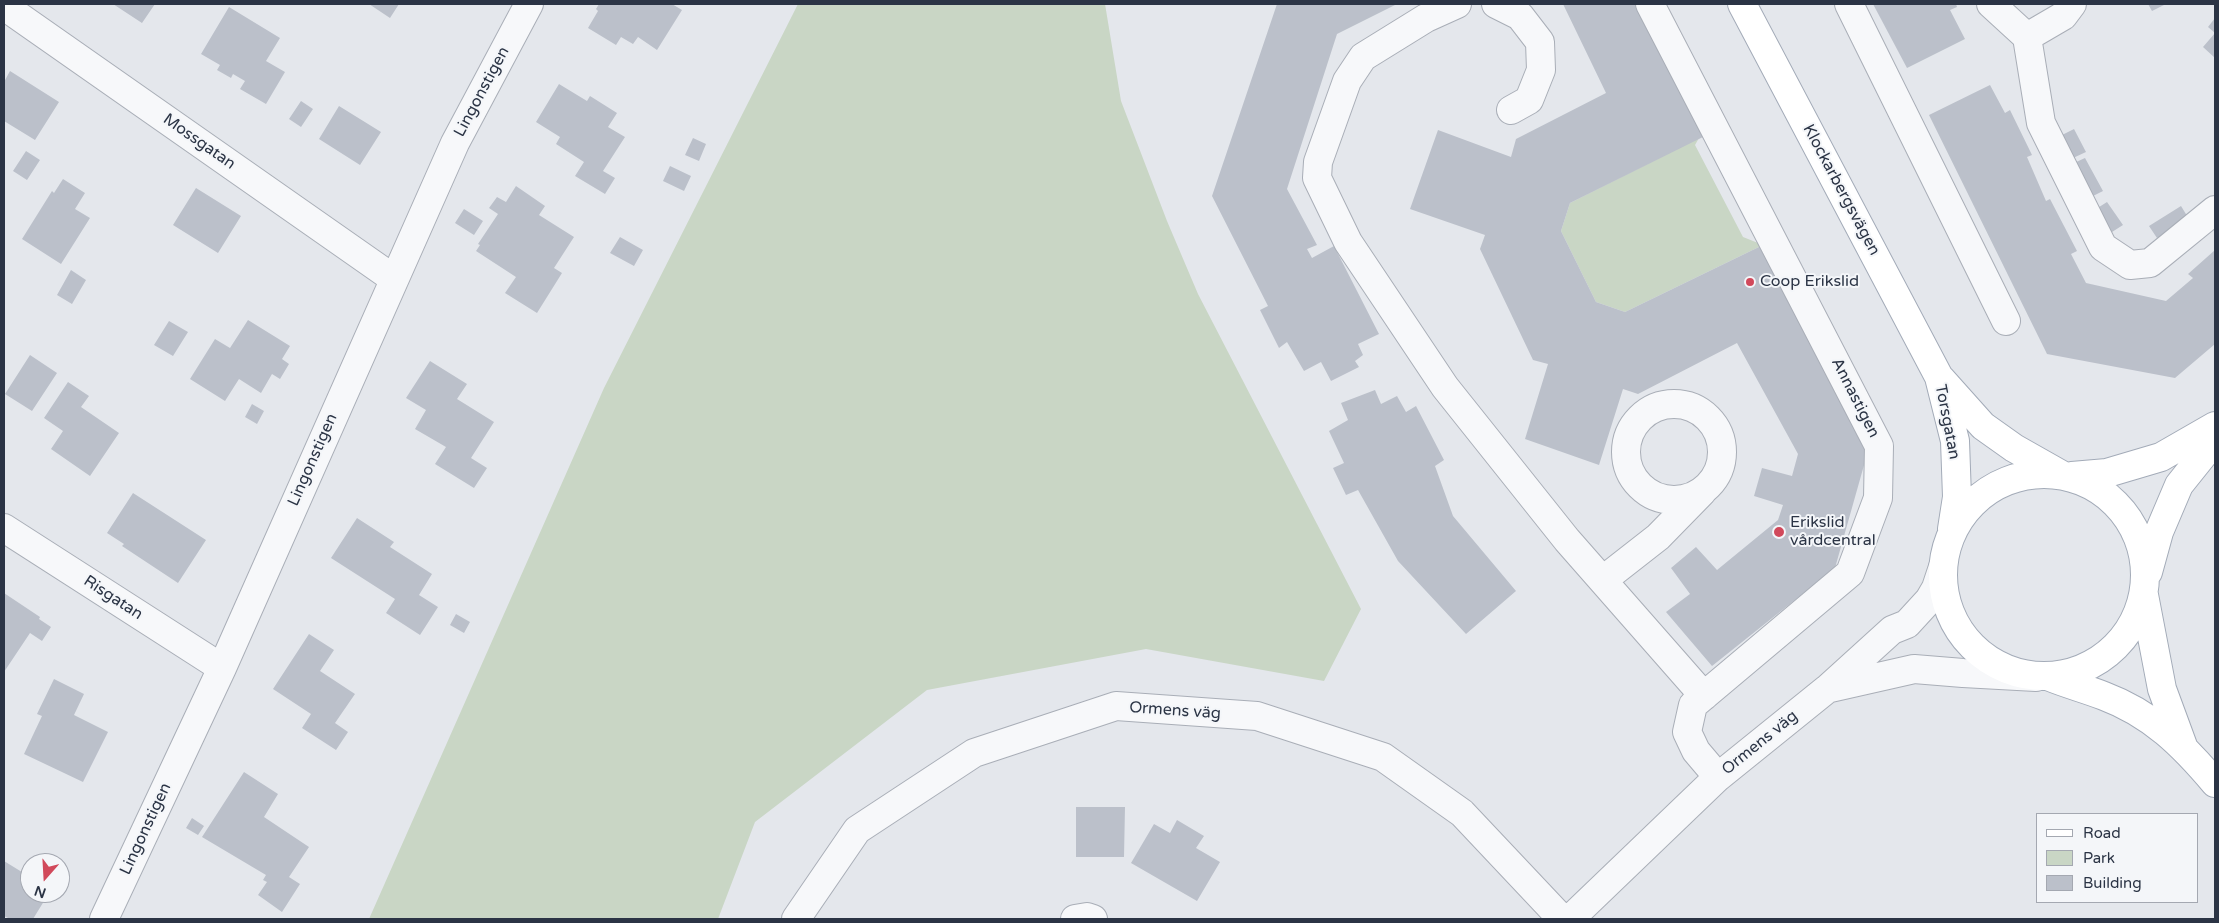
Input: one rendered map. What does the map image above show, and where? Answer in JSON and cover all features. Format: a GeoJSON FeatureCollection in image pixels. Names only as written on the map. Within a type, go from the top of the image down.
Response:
{"type":"FeatureCollection","features":[{"type":"Feature","properties":{"kind":"main road","name":"Klockarbergsvägen"},"geometry":{"type":"LineString","coordinates":[[1742,4],[1939,377]]}},
{"type":"Feature","properties":{"kind":"main road","name":"Torsgatan"},"geometry":{"type":"LineString","coordinates":[[1939,377],[1984,426],[2014,448],[2065,476]]}},
{"type":"Feature","properties":{"kind":"main road","name":"Torsgatan"},"geometry":{"type":"LineString","coordinates":[[1939,377],[1955,441],[1958,497],[1951,535]]}},
{"type":"Feature","properties":{"kind":"main road"},"geometry":{"type":"LineString","coordinates":[[2215,426],[2160,457],[2134,466],[2108,473],[2026,476],[1994,487],[1973,503],[1961,516],[1951,535],[1943,567],[1943,584],[1946,603],[1953,620],[1974,649],[2005,669],[2021,674],[2042,676],[2073,673],[2102,659],[2127,634],[2139,611],[2160,532],[2179,485],[2215,440]]}},
{"type":"Feature","properties":{"kind":"main road"},"geometry":{"type":"LineString","coordinates":[[2065,476],[2094,486],[2107,495],[2121,509],[2140,541],[2146,567],[2145,589],[2162,689],[2183,746]]}},
{"type":"Feature","properties":{"kind":"main road"},"geometry":{"type":"LineString","coordinates":[[2042,676],[2105,696],[2152,721],[2183,746],[2215,783]]}},
{"type":"Feature","properties":{"kind":"street","name":"Lingonstigen"},"geometry":{"type":"LineString","coordinates":[[104,919],[222,668],[455,143],[529,4]]}},
{"type":"Feature","properties":{"kind":"street"},"geometry":{"type":"LineString","coordinates":[[1457,4],[1426,18],[1363,57],[1347,81],[1318,162],[1317,178],[1348,242],[1445,387],[1567,540],[1704,696]]}},
{"type":"Feature","properties":{"kind":"street"},"geometry":{"type":"LineString","coordinates":[[1496,4],[1520,16],[1540,42],[1541,70],[1529,100],[1512,110]]}},
{"type":"Feature","properties":{"kind":"street","name":"Annastigen"},"geometry":{"type":"LineString","coordinates":[[1650,4],[1880,446],[1878,498],[1850,573],[1693,705],[1687,732],[1696,751],[1718,777]]}},
{"type":"Feature","properties":{"kind":"street"},"geometry":{"type":"LineString","coordinates":[[1849,4],[2006,320]]}},
{"type":"Feature","properties":{"kind":"street"},"geometry":{"type":"LineString","coordinates":[[1991,4],[2027,37],[2041,123],[2104,247],[2130,265],[2150,263],[2215,210]]}},
{"type":"Feature","properties":{"kind":"street"},"geometry":{"type":"LineString","coordinates":[[2027,37],[2063,16],[2072,4]]}},
{"type":"Feature","properties":{"kind":"street","name":"Mossgatan"},"geometry":{"type":"LineString","coordinates":[[4,6],[394,279]]}},
{"type":"Feature","properties":{"kind":"street"},"geometry":{"type":"LineString","coordinates":[[1603,580],[1658,537],[1702,492]]}},
{"type":"Feature","properties":{"kind":"street","name":"Risgatan"},"geometry":{"type":"LineString","coordinates":[[4,528],[222,668]]}},
{"type":"Feature","properties":{"kind":"street","name":"Ormens väg"},"geometry":{"type":"LineString","coordinates":[[1570,919],[1718,777],[1826,689],[1892,630],[1907,624],[1921,610],[1936,588],[1943,567]]}},
{"type":"Feature","properties":{"kind":"street"},"geometry":{"type":"LineString","coordinates":[[1826,689],[1914,669],[1963,674],[2042,676]]}},
{"type":"Feature","properties":{"kind":"street","name":"Ormens väg"},"geometry":{"type":"LineString","coordinates":[[796,919],[858,830],[974,753],[1116,706],[1257,716],[1383,757],[1462,813],[1562,919]]}},
{"type":"Feature","properties":{"kind":"street"},"geometry":{"type":"LineString","coordinates":[[1075,919],[1087,917],[1093,919]]}},
{"type":"Feature","properties":{"kind":"green space"},"geometry":{"type":"Polygon","coordinates":[[[798,4],[1105,4],[1121,101],[1167,221],[1198,294],[1361,609],[1324,681],[1146,649],[927,690],[755,822],[718,919],[369,919],[604,388],[798,4]]]}},
{"type":"Feature","properties":{"kind":"green space"},"geometry":{"type":"Polygon","coordinates":[[[1699,138],[1695,145],[1743,237],[1763,245],[1625,312],[1596,302],[1561,231],[1570,203],[1699,138]]]}},
{"type":"Feature","properties":{"kind":"building"},"geometry":{"type":"Polygon","coordinates":[[[113,4],[155,4],[142,23],[113,4]]]}},
{"type":"Feature","properties":{"kind":"building"},"geometry":{"type":"Polygon","coordinates":[[[369,4],[399,4],[390,18],[369,4]]]}},
{"type":"Feature","properties":{"kind":"building"},"geometry":{"type":"Polygon","coordinates":[[[599,4],[672,4],[682,10],[657,50],[638,37],[633,44],[621,37],[616,45],[588,28],[598,11],[596,9],[599,4]]]}},
{"type":"Feature","properties":{"kind":"building"},"geometry":{"type":"Polygon","coordinates":[[[1277,4],[1397,4],[1337,34],[1287,189],[1317,245],[1307,249],[1312,258],[1334,246],[1379,334],[1358,344],[1363,355],[1355,361],[1359,367],[1331,381],[1321,362],[1304,371],[1287,342],[1279,348],[1260,310],[1268,306],[1212,196],[1277,4]]]}},
{"type":"Feature","properties":{"kind":"building"},"geometry":{"type":"Polygon","coordinates":[[[1563,4],[1640,4],[1707,135],[1570,203],[1561,231],[1596,302],[1625,312],[1763,245],[1868,451],[1835,568],[1712,666],[1666,612],[1690,594],[1671,568],[1696,547],[1717,570],[1778,520],[1783,505],[1754,496],[1762,468],[1792,476],[1798,454],[1737,343],[1638,394],[1623,389],[1599,465],[1525,439],[1548,364],[1533,360],[1480,249],[1485,235],[1410,209],[1438,130],[1511,157],[1516,139],[1606,93],[1563,4]]]}},
{"type":"Feature","properties":{"kind":"building"},"geometry":{"type":"Polygon","coordinates":[[[1873,4],[1956,4],[1957,7],[1950,10],[1965,39],[1907,68],[1873,4]]]}},
{"type":"Feature","properties":{"kind":"building"},"geometry":{"type":"Polygon","coordinates":[[[2148,4],[2166,4],[2152,11],[2148,4]]]}},
{"type":"Feature","properties":{"kind":"building"},"geometry":{"type":"Polygon","coordinates":[[[229,7],[280,38],[266,61],[285,72],[266,104],[240,89],[245,81],[233,74],[231,78],[217,70],[220,65],[201,54],[229,7]]]}},
{"type":"Feature","properties":{"kind":"building"},"geometry":{"type":"Polygon","coordinates":[[[2215,18],[2215,33],[2208,27],[2215,18]]]}},
{"type":"Feature","properties":{"kind":"building"},"geometry":{"type":"Polygon","coordinates":[[[2215,33],[2215,58],[2203,47],[2215,33]]]}},
{"type":"Feature","properties":{"kind":"building"},"geometry":{"type":"Polygon","coordinates":[[[10,71],[59,102],[35,140],[4,121],[4,82],[10,71]]]}},
{"type":"Feature","properties":{"kind":"building"},"geometry":{"type":"Polygon","coordinates":[[[559,84],[587,101],[590,96],[617,113],[608,127],[625,137],[603,171],[615,178],[605,194],[575,176],[584,162],[556,144],[560,137],[536,122],[559,84]]]}},
{"type":"Feature","properties":{"kind":"building"},"geometry":{"type":"Polygon","coordinates":[[[1990,85],[2005,113],[2010,110],[2032,155],[2027,157],[2046,201],[2050,199],[2077,251],[2071,254],[2086,283],[2166,301],[2193,278],[2188,274],[2215,250],[2215,344],[2175,378],[2047,354],[1929,115],[1990,85]]]}},
{"type":"Feature","properties":{"kind":"building"},"geometry":{"type":"Polygon","coordinates":[[[301,101],[313,109],[301,127],[289,119],[301,101]]]}},
{"type":"Feature","properties":{"kind":"building"},"geometry":{"type":"Polygon","coordinates":[[[339,106],[381,132],[360,165],[319,139],[339,106]]]}},
{"type":"Feature","properties":{"kind":"building"},"geometry":{"type":"Polygon","coordinates":[[[2074,129],[2086,152],[2073,158],[2062,135],[2074,129]]]}},
{"type":"Feature","properties":{"kind":"building"},"geometry":{"type":"Polygon","coordinates":[[[693,138],[706,144],[699,161],[685,155],[693,138]]]}},
{"type":"Feature","properties":{"kind":"building"},"geometry":{"type":"Polygon","coordinates":[[[26,151],[40,160],[27,180],[13,171],[26,151]]]}},
{"type":"Feature","properties":{"kind":"building"},"geometry":{"type":"Polygon","coordinates":[[[2085,158],[2103,191],[2091,197],[2074,163],[2085,158]]]}},
{"type":"Feature","properties":{"kind":"building"},"geometry":{"type":"Polygon","coordinates":[[[670,166],[691,176],[684,191],[663,181],[670,166]]]}},
{"type":"Feature","properties":{"kind":"building"},"geometry":{"type":"Polygon","coordinates":[[[63,179],[85,193],[75,209],[90,218],[61,264],[22,239],[52,191],[54,193],[63,179]]]}},
{"type":"Feature","properties":{"kind":"building"},"geometry":{"type":"Polygon","coordinates":[[[516,186],[545,206],[539,215],[574,237],[554,268],[562,273],[537,313],[505,293],[516,277],[476,251],[480,245],[478,244],[498,214],[489,208],[497,197],[506,202],[516,186]]]}},
{"type":"Feature","properties":{"kind":"building"},"geometry":{"type":"Polygon","coordinates":[[[196,188],[241,216],[218,253],[173,225],[196,188]]]}},
{"type":"Feature","properties":{"kind":"building"},"geometry":{"type":"Polygon","coordinates":[[[2107,202],[2123,225],[2112,232],[2096,209],[2107,202]]]}},
{"type":"Feature","properties":{"kind":"building"},"geometry":{"type":"Polygon","coordinates":[[[2181,206],[2189,219],[2157,238],[2149,226],[2181,206]]]}},
{"type":"Feature","properties":{"kind":"building"},"geometry":{"type":"Polygon","coordinates":[[[464,209],[483,221],[474,235],[455,223],[464,209]]]}},
{"type":"Feature","properties":{"kind":"building"},"geometry":{"type":"Polygon","coordinates":[[[620,237],[643,250],[634,266],[610,253],[620,237]]]}},
{"type":"Feature","properties":{"kind":"building"},"geometry":{"type":"Polygon","coordinates":[[[71,270],[86,280],[72,304],[57,295],[71,270]]]}},
{"type":"Feature","properties":{"kind":"building"},"geometry":{"type":"Polygon","coordinates":[[[248,320],[290,346],[282,359],[289,364],[280,379],[272,374],[261,393],[239,379],[225,401],[190,379],[215,339],[230,348],[248,320]]]}},
{"type":"Feature","properties":{"kind":"building"},"geometry":{"type":"Polygon","coordinates":[[[169,321],[188,332],[173,356],[154,345],[169,321]]]}},
{"type":"Feature","properties":{"kind":"building"},"geometry":{"type":"Polygon","coordinates":[[[30,355],[57,373],[32,411],[5,394],[30,355]]]}},
{"type":"Feature","properties":{"kind":"building"},"geometry":{"type":"Polygon","coordinates":[[[430,361],[467,384],[457,399],[494,422],[471,458],[487,468],[474,488],[435,464],[446,447],[415,429],[426,410],[406,398],[430,361]]]}},
{"type":"Feature","properties":{"kind":"building"},"geometry":{"type":"Polygon","coordinates":[[[68,382],[89,396],[81,407],[119,433],[90,476],[51,449],[63,431],[44,418],[68,382]]]}},
{"type":"Feature","properties":{"kind":"building"},"geometry":{"type":"Polygon","coordinates":[[[1375,390],[1381,404],[1397,396],[1406,412],[1416,406],[1444,460],[1435,466],[1453,516],[1516,591],[1466,634],[1398,561],[1358,490],[1346,495],[1333,468],[1344,463],[1329,431],[1348,420],[1341,403],[1375,390]]]}},
{"type":"Feature","properties":{"kind":"building"},"geometry":{"type":"Polygon","coordinates":[[[252,404],[264,411],[257,424],[245,417],[252,404]]]}},
{"type":"Feature","properties":{"kind":"building"},"geometry":{"type":"Polygon","coordinates":[[[133,493],[206,540],[178,583],[122,546],[124,544],[107,533],[133,493]]]}},
{"type":"Feature","properties":{"kind":"building"},"geometry":{"type":"Polygon","coordinates":[[[357,518],[394,542],[390,547],[432,574],[419,595],[438,607],[420,635],[386,613],[395,599],[331,558],[357,518]]]}},
{"type":"Feature","properties":{"kind":"building"},"geometry":{"type":"Polygon","coordinates":[[[4,593],[40,617],[39,619],[51,627],[42,641],[30,633],[4,672],[4,593]]]}},
{"type":"Feature","properties":{"kind":"building"},"geometry":{"type":"Polygon","coordinates":[[[456,614],[470,622],[464,633],[450,625],[456,614]]]}},
{"type":"Feature","properties":{"kind":"building"},"geometry":{"type":"Polygon","coordinates":[[[309,634],[334,650],[320,671],[355,694],[335,723],[348,732],[336,750],[302,728],[311,714],[273,689],[309,634]]]}},
{"type":"Feature","properties":{"kind":"building"},"geometry":{"type":"Polygon","coordinates":[[[54,679],[84,694],[74,715],[108,732],[83,782],[24,754],[42,716],[37,714],[54,679]]]}},
{"type":"Feature","properties":{"kind":"building"},"geometry":{"type":"Polygon","coordinates":[[[244,772],[278,794],[264,817],[309,847],[289,877],[300,884],[282,912],[258,895],[267,882],[263,880],[266,875],[202,837],[244,772]]]}},
{"type":"Feature","properties":{"kind":"building"},"geometry":{"type":"Polygon","coordinates":[[[1076,807],[1125,807],[1124,857],[1076,857],[1076,807]]]}},
{"type":"Feature","properties":{"kind":"building"},"geometry":{"type":"Polygon","coordinates":[[[192,818],[204,826],[198,835],[186,828],[192,818]]]}},
{"type":"Feature","properties":{"kind":"building"},"geometry":{"type":"Polygon","coordinates":[[[1177,820],[1204,836],[1196,848],[1220,862],[1197,901],[1131,863],[1154,824],[1170,833],[1177,820]]]}},
{"type":"Feature","properties":{"kind":"building"},"geometry":{"type":"Polygon","coordinates":[[[4,861],[20,871],[20,903],[43,903],[33,919],[10,919],[4,916],[4,861]]]}},
{"type":"Feature","properties":{"kind":"place","name":"Coop Erikslid"},"geometry":{"type":"Point","coordinates":[1750,282]}},
{"type":"Feature","properties":{"kind":"place","name":"Erikslid vårdcentral"},"geometry":{"type":"Point","coordinates":[1779,532]}}]}
